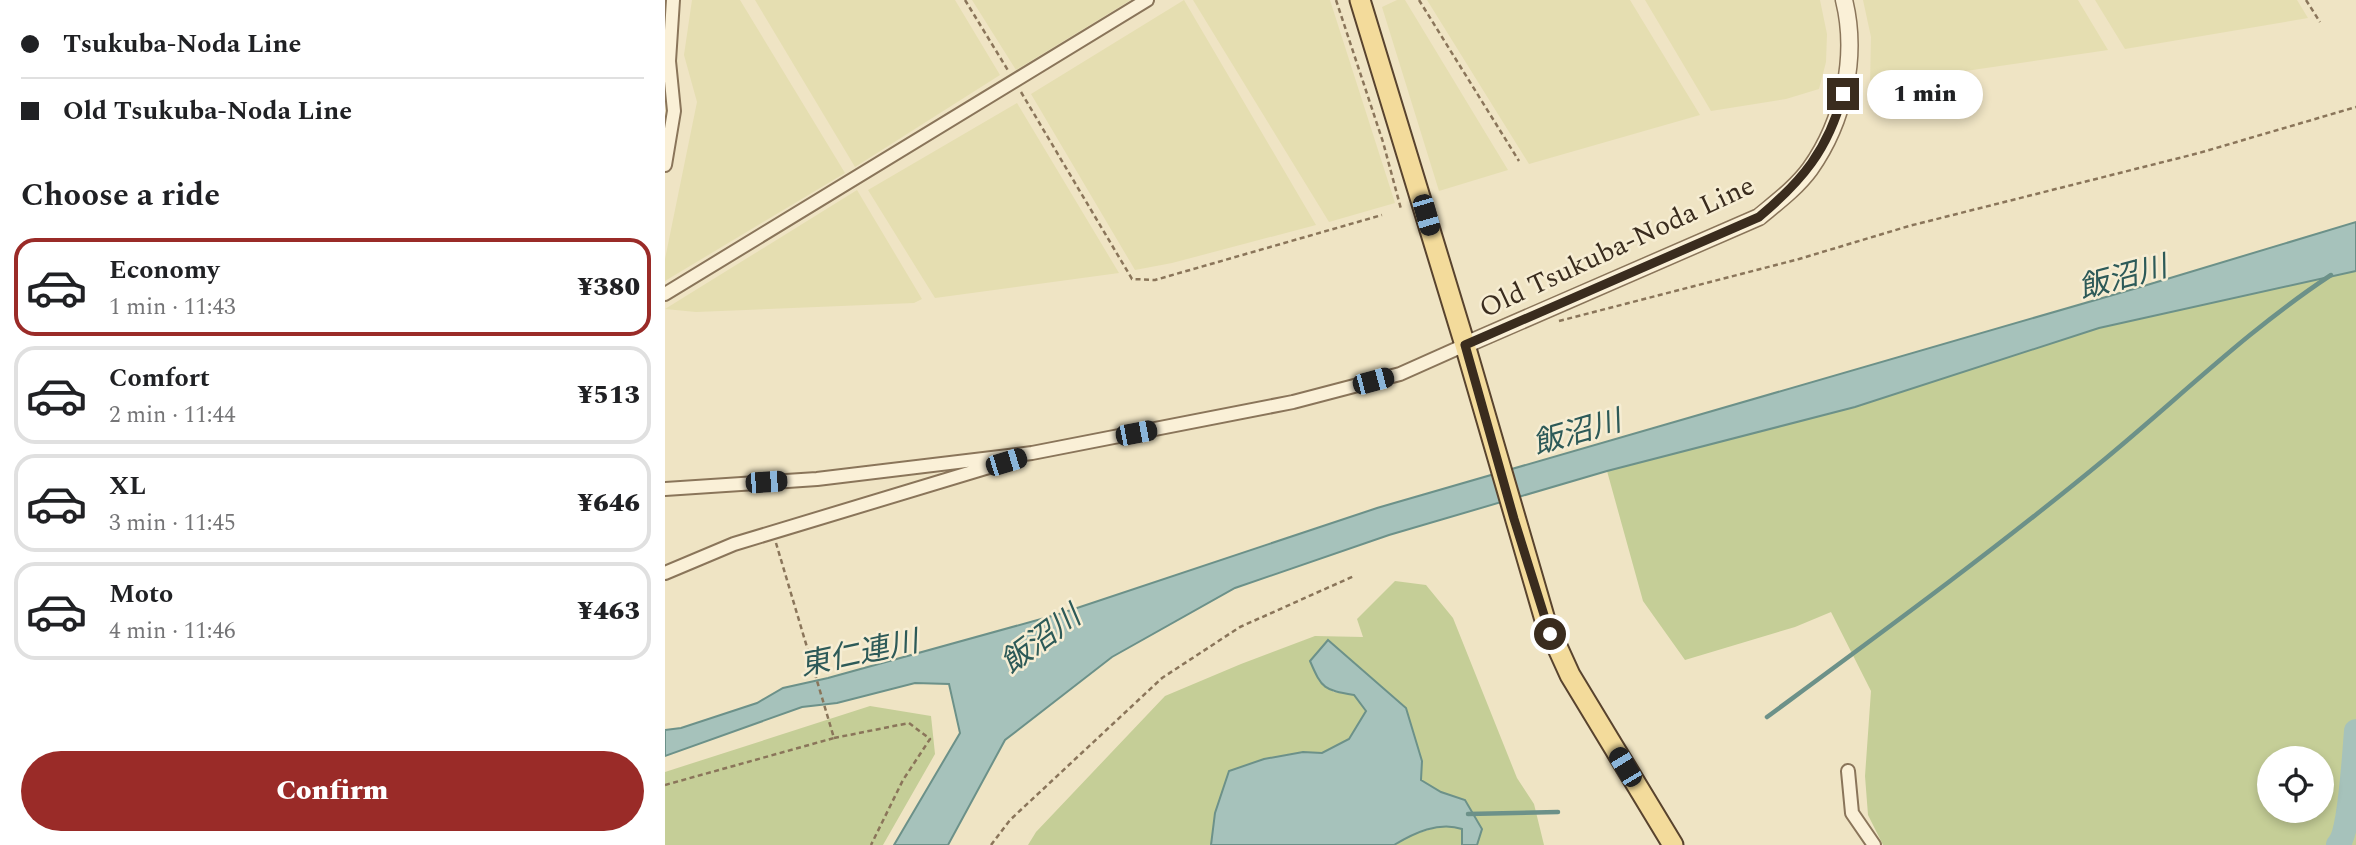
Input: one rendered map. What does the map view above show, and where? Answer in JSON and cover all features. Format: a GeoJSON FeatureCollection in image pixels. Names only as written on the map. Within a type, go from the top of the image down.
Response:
{"type":"FeatureCollection","features":[{"type":"Feature","properties":{"kind":"main road"},"geometry":{"type":"LineString","coordinates":[[1360,0],[1545,620],[1570,675],[1674,845]]}},
{"type":"Feature","properties":{"kind":"street"},"geometry":{"type":"LineString","coordinates":[[665,165],[674,111],[669,61],[673,0]]}},
{"type":"Feature","properties":{"kind":"street"},"geometry":{"type":"LineString","coordinates":[[665,294],[1147,0]]}},
{"type":"Feature","properties":{"kind":"street","name":"Old Tsukuba-Noda Line"},"geometry":{"type":"LineString","coordinates":[[1465,345],[1759,217],[1791,190],[1810,169],[1839,108],[1849,51],[1849,22],[1844,0]]}},
{"type":"Feature","properties":{"kind":"street"},"geometry":{"type":"LineString","coordinates":[[665,489],[817,479],[1033,453],[1293,402],[1400,374],[1465,345]]}},
{"type":"Feature","properties":{"kind":"street"},"geometry":{"type":"LineString","coordinates":[[665,573],[734,544],[1033,453]]}},
{"type":"Feature","properties":{"kind":"street"},"geometry":{"type":"LineString","coordinates":[[1848,771],[1852,813],[1874,845]]}},
{"type":"Feature","properties":{"kind":"path"},"geometry":{"type":"LineString","coordinates":[[965,0],[1132,279],[1155,280],[1382,215]]}},
{"type":"Feature","properties":{"kind":"path"},"geometry":{"type":"LineString","coordinates":[[1336,0],[1383,142],[1401,209]]}},
{"type":"Feature","properties":{"kind":"path"},"geometry":{"type":"LineString","coordinates":[[1419,0],[1519,161]]}},
{"type":"Feature","properties":{"kind":"path"},"geometry":{"type":"LineString","coordinates":[[2306,0],[2319,22]]}},
{"type":"Feature","properties":{"kind":"path"},"geometry":{"type":"LineString","coordinates":[[1536,313],[1560,321],[1799,259],[1909,226],[2199,153],[2356,107]]}},
{"type":"Feature","properties":{"kind":"path"},"geometry":{"type":"LineString","coordinates":[[773,532],[834,738]]}},
{"type":"Feature","properties":{"kind":"path"},"geometry":{"type":"LineString","coordinates":[[991,845],[1010,820],[1162,678],[1240,627],[1354,576]]}},
{"type":"Feature","properties":{"kind":"path"},"geometry":{"type":"LineString","coordinates":[[665,785],[834,738],[909,723],[930,739],[902,779],[871,845]]}},
{"type":"Feature","properties":{"kind":"shaded area"},"geometry":{"type":"Polygon","coordinates":[[[692,0],[740,0],[845,173],[665,281],[665,259],[697,102],[684,55],[692,0]]]}},
{"type":"Feature","properties":{"kind":"shaded area"},"geometry":{"type":"Polygon","coordinates":[[[755,0],[955,0],[1000,75],[855,167],[755,0]]]}},
{"type":"Feature","properties":{"kind":"shaded area"},"geometry":{"type":"Polygon","coordinates":[[[972,0],[1131,0],[1016,70],[972,0]]]}},
{"type":"Feature","properties":{"kind":"shaded area"},"geometry":{"type":"Polygon","coordinates":[[[1184,0],[1316,225],[1172,263],[1135,270],[1031,94],[1184,0]]]}},
{"type":"Feature","properties":{"kind":"shaded area"},"geometry":{"type":"Polygon","coordinates":[[[1193,0],[1330,0],[1395,203],[1329,222],[1193,0]]]}},
{"type":"Feature","properties":{"kind":"shaded area"},"geometry":{"type":"Polygon","coordinates":[[[1397,0],[1405,0],[1508,170],[1439,191],[1382,7],[1397,0]]]}},
{"type":"Feature","properties":{"kind":"shaded area"},"geometry":{"type":"Polygon","coordinates":[[[1427,0],[1630,0],[1700,115],[1529,164],[1427,0]]]}},
{"type":"Feature","properties":{"kind":"shaded area"},"geometry":{"type":"Polygon","coordinates":[[[1645,0],[1820,0],[1827,34],[1826,62],[1819,89],[1786,99],[1711,111],[1645,0]]]}},
{"type":"Feature","properties":{"kind":"shaded area"},"geometry":{"type":"Polygon","coordinates":[[[1863,0],[2078,0],[2108,50],[1870,85],[1871,37],[1863,0]]]}},
{"type":"Feature","properties":{"kind":"shaded area"},"geometry":{"type":"Polygon","coordinates":[[[2095,0],[2297,0],[2308,18],[2125,49],[2095,0]]]}},
{"type":"Feature","properties":{"kind":"shaded area"},"geometry":{"type":"Polygon","coordinates":[[[1017,103],[1119,273],[935,298],[868,190],[1017,103]]]}},
{"type":"Feature","properties":{"kind":"shaded area"},"geometry":{"type":"Polygon","coordinates":[[[857,190],[922,299],[914,303],[696,312],[665,309],[857,190]]]}},
{"type":"Feature","properties":{"kind":"green space"},"geometry":{"type":"Polygon","coordinates":[[[2356,271],[2356,845],[1883,845],[1868,815],[1865,776],[1871,691],[1831,612],[1795,627],[1685,660],[1643,601],[1607,471],[1855,407],[2099,328],[2356,271]]]}},
{"type":"Feature","properties":{"kind":"green space"},"geometry":{"type":"Polygon","coordinates":[[[1395,581],[1426,585],[1453,618],[1517,778],[1534,804],[1544,845],[1477,845],[1482,829],[1465,801],[1441,792],[1421,780],[1422,761],[1328,640],[1333,692],[1354,695],[1366,711],[1349,739],[1321,753],[1303,752],[1264,759],[1229,771],[1215,813],[1211,845],[1028,845],[1036,832],[1165,696],[1315,636],[1363,637],[1357,619],[1395,581]]]}},
{"type":"Feature","properties":{"kind":"green space"},"geometry":{"type":"Polygon","coordinates":[[[870,706],[931,716],[935,754],[883,845],[665,845],[665,772],[870,706]]]}},
{"type":"Feature","properties":{"kind":"green space"},"geometry":{"type":"Polygon","coordinates":[[[1448,824],[1462,829],[1462,845],[1394,845],[1412,835],[1448,824]]]}},
{"type":"Feature","properties":{"kind":"water"},"geometry":{"type":"Polygon","coordinates":[[[2356,222],[2356,271],[2099,328],[1855,407],[1607,471],[1389,535],[1235,588],[1112,657],[1005,740],[948,845],[894,845],[960,733],[949,684],[915,683],[837,703],[802,707],[665,756],[665,730],[681,728],[757,703],[783,688],[1059,614],[1377,508],[2356,222]]]}},
{"type":"Feature","properties":{"kind":"water"},"geometry":{"type":"Polygon","coordinates":[[[1328,640],[1406,708],[1422,761],[1421,780],[1441,792],[1465,800],[1482,829],[1477,845],[1462,845],[1462,829],[1444,826],[1418,833],[1394,845],[1211,845],[1215,813],[1229,771],[1264,759],[1303,752],[1322,753],[1349,739],[1366,711],[1354,695],[1336,692],[1321,683],[1310,661],[1328,640]]]}},
{"type":"Feature","properties":{"kind":"waterway","name":"飯沼川"},"geometry":{"type":"LineString","coordinates":[[1767,717],[2022,525],[2105,459],[2243,341],[2331,275]]}},
{"type":"Feature","properties":{"kind":"waterway"},"geometry":{"type":"LineString","coordinates":[[2338,845],[2346,825],[2356,731]]}},
{"type":"Feature","properties":{"kind":"waterway","name":"飯沼川"},"geometry":{"type":"LineString","coordinates":[[1468,814],[1558,812]]}},
{"type":"Feature","properties":{"kind":"route"},"geometry":{"type":"LineString","coordinates":[[1550,634],[1465,345],[1759,217],[1791,190],[1810,169],[1829,136],[1843,94]]}},
{"type":"Feature","properties":{"kind":"water label","name":"東仁連川"},"geometry":{"type":"Point","coordinates":[859,654]}}]}
